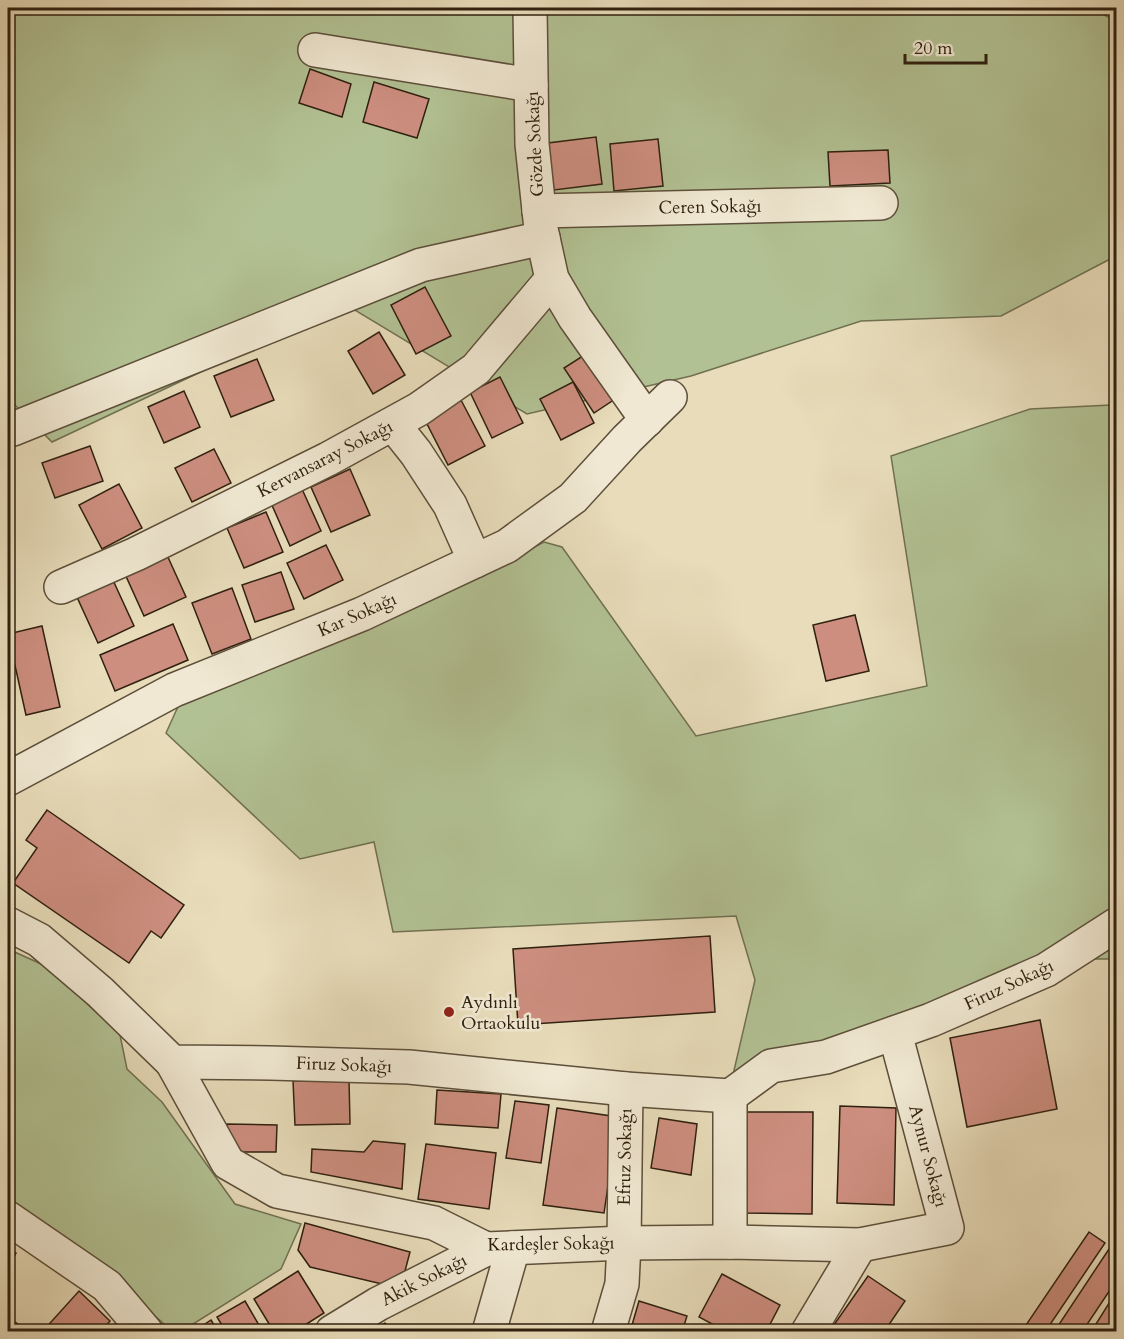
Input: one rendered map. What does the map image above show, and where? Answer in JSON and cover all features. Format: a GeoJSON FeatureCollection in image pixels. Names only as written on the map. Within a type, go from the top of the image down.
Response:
{"type":"FeatureCollection","features":[{"type":"Feature","properties":{"kind":"street","name":"Gözde Sokağı"},"geometry":{"type":"LineString","coordinates":[[530,8],[532,144],[541,224],[552,279],[575,318],[647,420]]}},
{"type":"Feature","properties":{"kind":"street"},"geometry":{"type":"LineString","coordinates":[[315,50],[531,85]]}},
{"type":"Feature","properties":{"kind":"street","name":"Ceren Sokağı"},"geometry":{"type":"LineString","coordinates":[[13,429],[421,265],[541,224],[881,203]]}},
{"type":"Feature","properties":{"kind":"street","name":"Kervansaray Sokağı"},"geometry":{"type":"LineString","coordinates":[[61,587],[147,549],[328,459],[418,409],[476,369],[552,279]]}},
{"type":"Feature","properties":{"kind":"street","name":"Kar Sokağı"},"geometry":{"type":"LineString","coordinates":[[8,779],[174,690],[362,614],[507,546],[573,498],[627,439],[670,397]]}},
{"type":"Feature","properties":{"kind":"street"},"geometry":{"type":"LineString","coordinates":[[393,424],[416,453],[450,505],[476,561]]}},
{"type":"Feature","properties":{"kind":"street"},"geometry":{"type":"LineString","coordinates":[[8,924],[39,940],[100,992],[172,1062]]}},
{"type":"Feature","properties":{"kind":"street","name":"Firuz Sokağı"},"geometry":{"type":"LineString","coordinates":[[172,1062],[409,1067],[626,1089],[730,1096],[771,1066],[826,1057],[895,1033],[931,1020],[1046,970],[1116,925]]}},
{"type":"Feature","properties":{"kind":"street","name":"Aynur Sokağı"},"geometry":{"type":"LineString","coordinates":[[861,1245],[947,1228],[895,1033]]}},
{"type":"Feature","properties":{"kind":"street","name":"Kardeşler Sokağı"},"geometry":{"type":"LineString","coordinates":[[172,1062],[228,1163],[277,1191],[434,1223],[500,1248],[730,1242],[861,1245]]}},
{"type":"Feature","properties":{"kind":"street","name":"Efruz Sokağı"},"geometry":{"type":"LineString","coordinates":[[608,1332],[622,1284],[626,1089]]}},
{"type":"Feature","properties":{"kind":"street"},"geometry":{"type":"LineString","coordinates":[[730,1096],[730,1242]]}},
{"type":"Feature","properties":{"kind":"street"},"geometry":{"type":"LineString","coordinates":[[8,1218],[107,1286],[146,1332]]}},
{"type":"Feature","properties":{"kind":"street"},"geometry":{"type":"LineString","coordinates":[[808,1332],[861,1245]]}},
{"type":"Feature","properties":{"kind":"street"},"geometry":{"type":"LineString","coordinates":[[489,1332],[500,1248]]}},
{"type":"Feature","properties":{"kind":"street","name":"Akik Sokağı"},"geometry":{"type":"LineString","coordinates":[[332,1332],[378,1304],[500,1248]]}},
{"type":"Feature","properties":{"kind":"green space"},"geometry":{"type":"Polygon","coordinates":[[[8,8],[1091,8],[1116,21],[1116,256],[1001,316],[861,321],[691,376],[527,414],[345,304],[52,442],[8,398],[8,8]]]}},
{"type":"Feature","properties":{"kind":"green space"},"geometry":{"type":"Polygon","coordinates":[[[1116,401],[1116,959],[1037,959],[922,1009],[732,1079],[755,980],[736,916],[393,932],[374,842],[300,859],[166,733],[181,700],[475,578],[544,542],[562,547],[696,736],[927,686],[891,456],[1030,409],[1111,405],[1116,401]]]}},
{"type":"Feature","properties":{"kind":"green space"},"geometry":{"type":"Polygon","coordinates":[[[8,949],[50,968],[120,1035],[127,1069],[162,1102],[235,1204],[301,1224],[281,1269],[182,1331],[168,1331],[163,1323],[101,1270],[8,1203],[8,949]]]}},
{"type":"Feature","properties":{"kind":"building"},"geometry":{"type":"Polygon","coordinates":[[[310,69],[351,84],[342,117],[299,103],[310,69]]]}},
{"type":"Feature","properties":{"kind":"building"},"geometry":{"type":"Polygon","coordinates":[[[374,82],[429,99],[417,138],[363,122],[374,82]]]}},
{"type":"Feature","properties":{"kind":"building"},"geometry":{"type":"Polygon","coordinates":[[[596,137],[602,184],[554,190],[548,143],[596,137]]]}},
{"type":"Feature","properties":{"kind":"building"},"geometry":{"type":"Polygon","coordinates":[[[658,139],[663,186],[614,191],[610,144],[658,139]]]}},
{"type":"Feature","properties":{"kind":"building"},"geometry":{"type":"Polygon","coordinates":[[[888,150],[890,183],[830,186],[828,152],[888,150]]]}},
{"type":"Feature","properties":{"kind":"building"},"geometry":{"type":"Polygon","coordinates":[[[425,287],[451,336],[416,354],[391,305],[425,287]]]}},
{"type":"Feature","properties":{"kind":"building"},"geometry":{"type":"Polygon","coordinates":[[[379,332],[405,375],[373,394],[348,351],[379,332]]]}},
{"type":"Feature","properties":{"kind":"building"},"geometry":{"type":"Polygon","coordinates":[[[589,352],[618,397],[594,413],[564,368],[589,352]]]}},
{"type":"Feature","properties":{"kind":"building"},"geometry":{"type":"Polygon","coordinates":[[[257,359],[274,400],[231,417],[214,376],[257,359]]]}},
{"type":"Feature","properties":{"kind":"building"},"geometry":{"type":"Polygon","coordinates":[[[500,377],[523,423],[492,438],[470,392],[500,377]]]}},
{"type":"Feature","properties":{"kind":"building"},"geometry":{"type":"Polygon","coordinates":[[[573,382],[594,423],[561,440],[540,399],[573,382]]]}},
{"type":"Feature","properties":{"kind":"building"},"geometry":{"type":"Polygon","coordinates":[[[184,391],[200,427],[164,443],[148,407],[184,391]]]}},
{"type":"Feature","properties":{"kind":"building"},"geometry":{"type":"Polygon","coordinates":[[[461,400],[485,446],[448,465],[425,420],[461,400]]]}},
{"type":"Feature","properties":{"kind":"building"},"geometry":{"type":"Polygon","coordinates":[[[90,446],[103,481],[55,498],[42,463],[90,446]]]}},
{"type":"Feature","properties":{"kind":"building"},"geometry":{"type":"Polygon","coordinates":[[[214,449],[231,483],[192,502],[175,468],[214,449]]]}},
{"type":"Feature","properties":{"kind":"building"},"geometry":{"type":"Polygon","coordinates":[[[350,469],[370,515],[331,532],[311,487],[350,469]]]}},
{"type":"Feature","properties":{"kind":"building"},"geometry":{"type":"Polygon","coordinates":[[[119,484],[142,528],[102,549],[79,505],[119,484]]]}},
{"type":"Feature","properties":{"kind":"building"},"geometry":{"type":"Polygon","coordinates":[[[302,489],[321,531],[290,546],[271,503],[302,489]]]}},
{"type":"Feature","properties":{"kind":"building"},"geometry":{"type":"Polygon","coordinates":[[[266,512],[283,552],[244,568],[227,528],[266,512]]]}},
{"type":"Feature","properties":{"kind":"building"},"geometry":{"type":"Polygon","coordinates":[[[326,545],[343,580],[304,599],[287,563],[326,545]]]}},
{"type":"Feature","properties":{"kind":"building"},"geometry":{"type":"Polygon","coordinates":[[[167,555],[186,597],[144,616],[125,574],[167,555]]]}},
{"type":"Feature","properties":{"kind":"building"},"geometry":{"type":"Polygon","coordinates":[[[281,572],[294,609],[255,622],[242,585],[281,572]]]}},
{"type":"Feature","properties":{"kind":"building"},"geometry":{"type":"Polygon","coordinates":[[[112,578],[134,626],[98,643],[76,595],[112,578]]]}},
{"type":"Feature","properties":{"kind":"building"},"geometry":{"type":"Polygon","coordinates":[[[232,588],[251,639],[212,654],[192,603],[232,588]]]}},
{"type":"Feature","properties":{"kind":"building"},"geometry":{"type":"Polygon","coordinates":[[[855,615],[869,671],[826,681],[813,625],[855,615]]]}},
{"type":"Feature","properties":{"kind":"building"},"geometry":{"type":"Polygon","coordinates":[[[173,624],[188,660],[115,691],[100,655],[173,624]]]}},
{"type":"Feature","properties":{"kind":"building"},"geometry":{"type":"Polygon","coordinates":[[[42,626],[60,707],[26,715],[8,634],[42,626]]]}},
{"type":"Feature","properties":{"kind":"building"},"geometry":{"type":"Polygon","coordinates":[[[47,810],[184,905],[161,938],[151,931],[129,963],[13,883],[37,848],[26,840],[47,810]]]}},
{"type":"Feature","properties":{"kind":"building"},"geometry":{"type":"Polygon","coordinates":[[[710,936],[715,1012],[518,1025],[513,949],[710,936]]]}},
{"type":"Feature","properties":{"kind":"building"},"geometry":{"type":"Polygon","coordinates":[[[1040,1020],[1057,1109],[967,1127],[950,1038],[1040,1020]]]}},
{"type":"Feature","properties":{"kind":"building"},"geometry":{"type":"Polygon","coordinates":[[[349,1079],[350,1124],[295,1125],[293,1081],[349,1079]]]}},
{"type":"Feature","properties":{"kind":"building"},"geometry":{"type":"Polygon","coordinates":[[[437,1090],[501,1094],[498,1128],[435,1124],[437,1090]]]}},
{"type":"Feature","properties":{"kind":"building"},"geometry":{"type":"Polygon","coordinates":[[[515,1101],[549,1105],[541,1163],[506,1158],[515,1101]]]}},
{"type":"Feature","properties":{"kind":"building"},"geometry":{"type":"Polygon","coordinates":[[[840,1106],[896,1108],[894,1205],[837,1203],[840,1106]]]}},
{"type":"Feature","properties":{"kind":"building"},"geometry":{"type":"Polygon","coordinates":[[[557,1108],[618,1117],[604,1213],[543,1205],[557,1108]]]}},
{"type":"Feature","properties":{"kind":"building"},"geometry":{"type":"Polygon","coordinates":[[[745,1112],[813,1112],[812,1214],[744,1213],[745,1112]]]}},
{"type":"Feature","properties":{"kind":"building"},"geometry":{"type":"Polygon","coordinates":[[[659,1118],[697,1124],[691,1175],[651,1168],[659,1118]]]}},
{"type":"Feature","properties":{"kind":"building"},"geometry":{"type":"Polygon","coordinates":[[[227,1124],[277,1125],[276,1152],[241,1152],[227,1137],[227,1124]]]}},
{"type":"Feature","properties":{"kind":"building"},"geometry":{"type":"Polygon","coordinates":[[[373,1141],[405,1144],[402,1189],[311,1172],[312,1149],[364,1152],[373,1141]]]}},
{"type":"Feature","properties":{"kind":"building"},"geometry":{"type":"Polygon","coordinates":[[[426,1144],[496,1153],[489,1209],[418,1199],[426,1144]]]}},
{"type":"Feature","properties":{"kind":"building"},"geometry":{"type":"Polygon","coordinates":[[[305,1223],[410,1252],[405,1271],[382,1284],[310,1267],[298,1250],[305,1223]]]}},
{"type":"Feature","properties":{"kind":"building"},"geometry":{"type":"Polygon","coordinates":[[[1089,1232],[1105,1243],[1045,1332],[1036,1332],[1026,1325],[1089,1232]]]}},
{"type":"Feature","properties":{"kind":"building"},"geometry":{"type":"Polygon","coordinates":[[[1111,1246],[1116,1249],[1116,1281],[1082,1332],[1054,1332],[1111,1246]]]}},
{"type":"Feature","properties":{"kind":"building"},"geometry":{"type":"Polygon","coordinates":[[[8,1249],[16,1253],[8,1268],[8,1249]]]}},
{"type":"Feature","properties":{"kind":"building"},"geometry":{"type":"Polygon","coordinates":[[[298,1271],[324,1313],[294,1332],[274,1332],[254,1299],[298,1271]]]}},
{"type":"Feature","properties":{"kind":"building"},"geometry":{"type":"Polygon","coordinates":[[[722,1274],[780,1305],[766,1332],[727,1332],[699,1317],[722,1274]]]}},
{"type":"Feature","properties":{"kind":"building"},"geometry":{"type":"Polygon","coordinates":[[[868,1276],[905,1301],[884,1332],[829,1332],[868,1276]]]}},
{"type":"Feature","properties":{"kind":"building"},"geometry":{"type":"Polygon","coordinates":[[[79,1291],[110,1321],[100,1332],[42,1332],[79,1291]]]}},
{"type":"Feature","properties":{"kind":"building"},"geometry":{"type":"Polygon","coordinates":[[[1116,1292],[1116,1332],[1091,1332],[1116,1292]]]}},
{"type":"Feature","properties":{"kind":"building"},"geometry":{"type":"Polygon","coordinates":[[[245,1301],[263,1332],[226,1332],[217,1317],[245,1301]]]}},
{"type":"Feature","properties":{"kind":"building"},"geometry":{"type":"Polygon","coordinates":[[[639,1301],[687,1316],[682,1332],[630,1332],[639,1301]]]}},
{"type":"Feature","properties":{"kind":"building"},"geometry":{"type":"Polygon","coordinates":[[[11,1319],[29,1332],[8,1332],[11,1319]]]}},
{"type":"Feature","properties":{"kind":"building"},"geometry":{"type":"Polygon","coordinates":[[[211,1320],[218,1332],[193,1332],[211,1320]]]}},
{"type":"Feature","properties":{"kind":"building"},"geometry":{"type":"Polygon","coordinates":[[[385,1323],[390,1332],[372,1332],[385,1323]]]}},
{"type":"Feature","properties":{"kind":"place","name":"Aydınlı Ortaokulu"},"geometry":{"type":"Point","coordinates":[449,1012]}}]}
